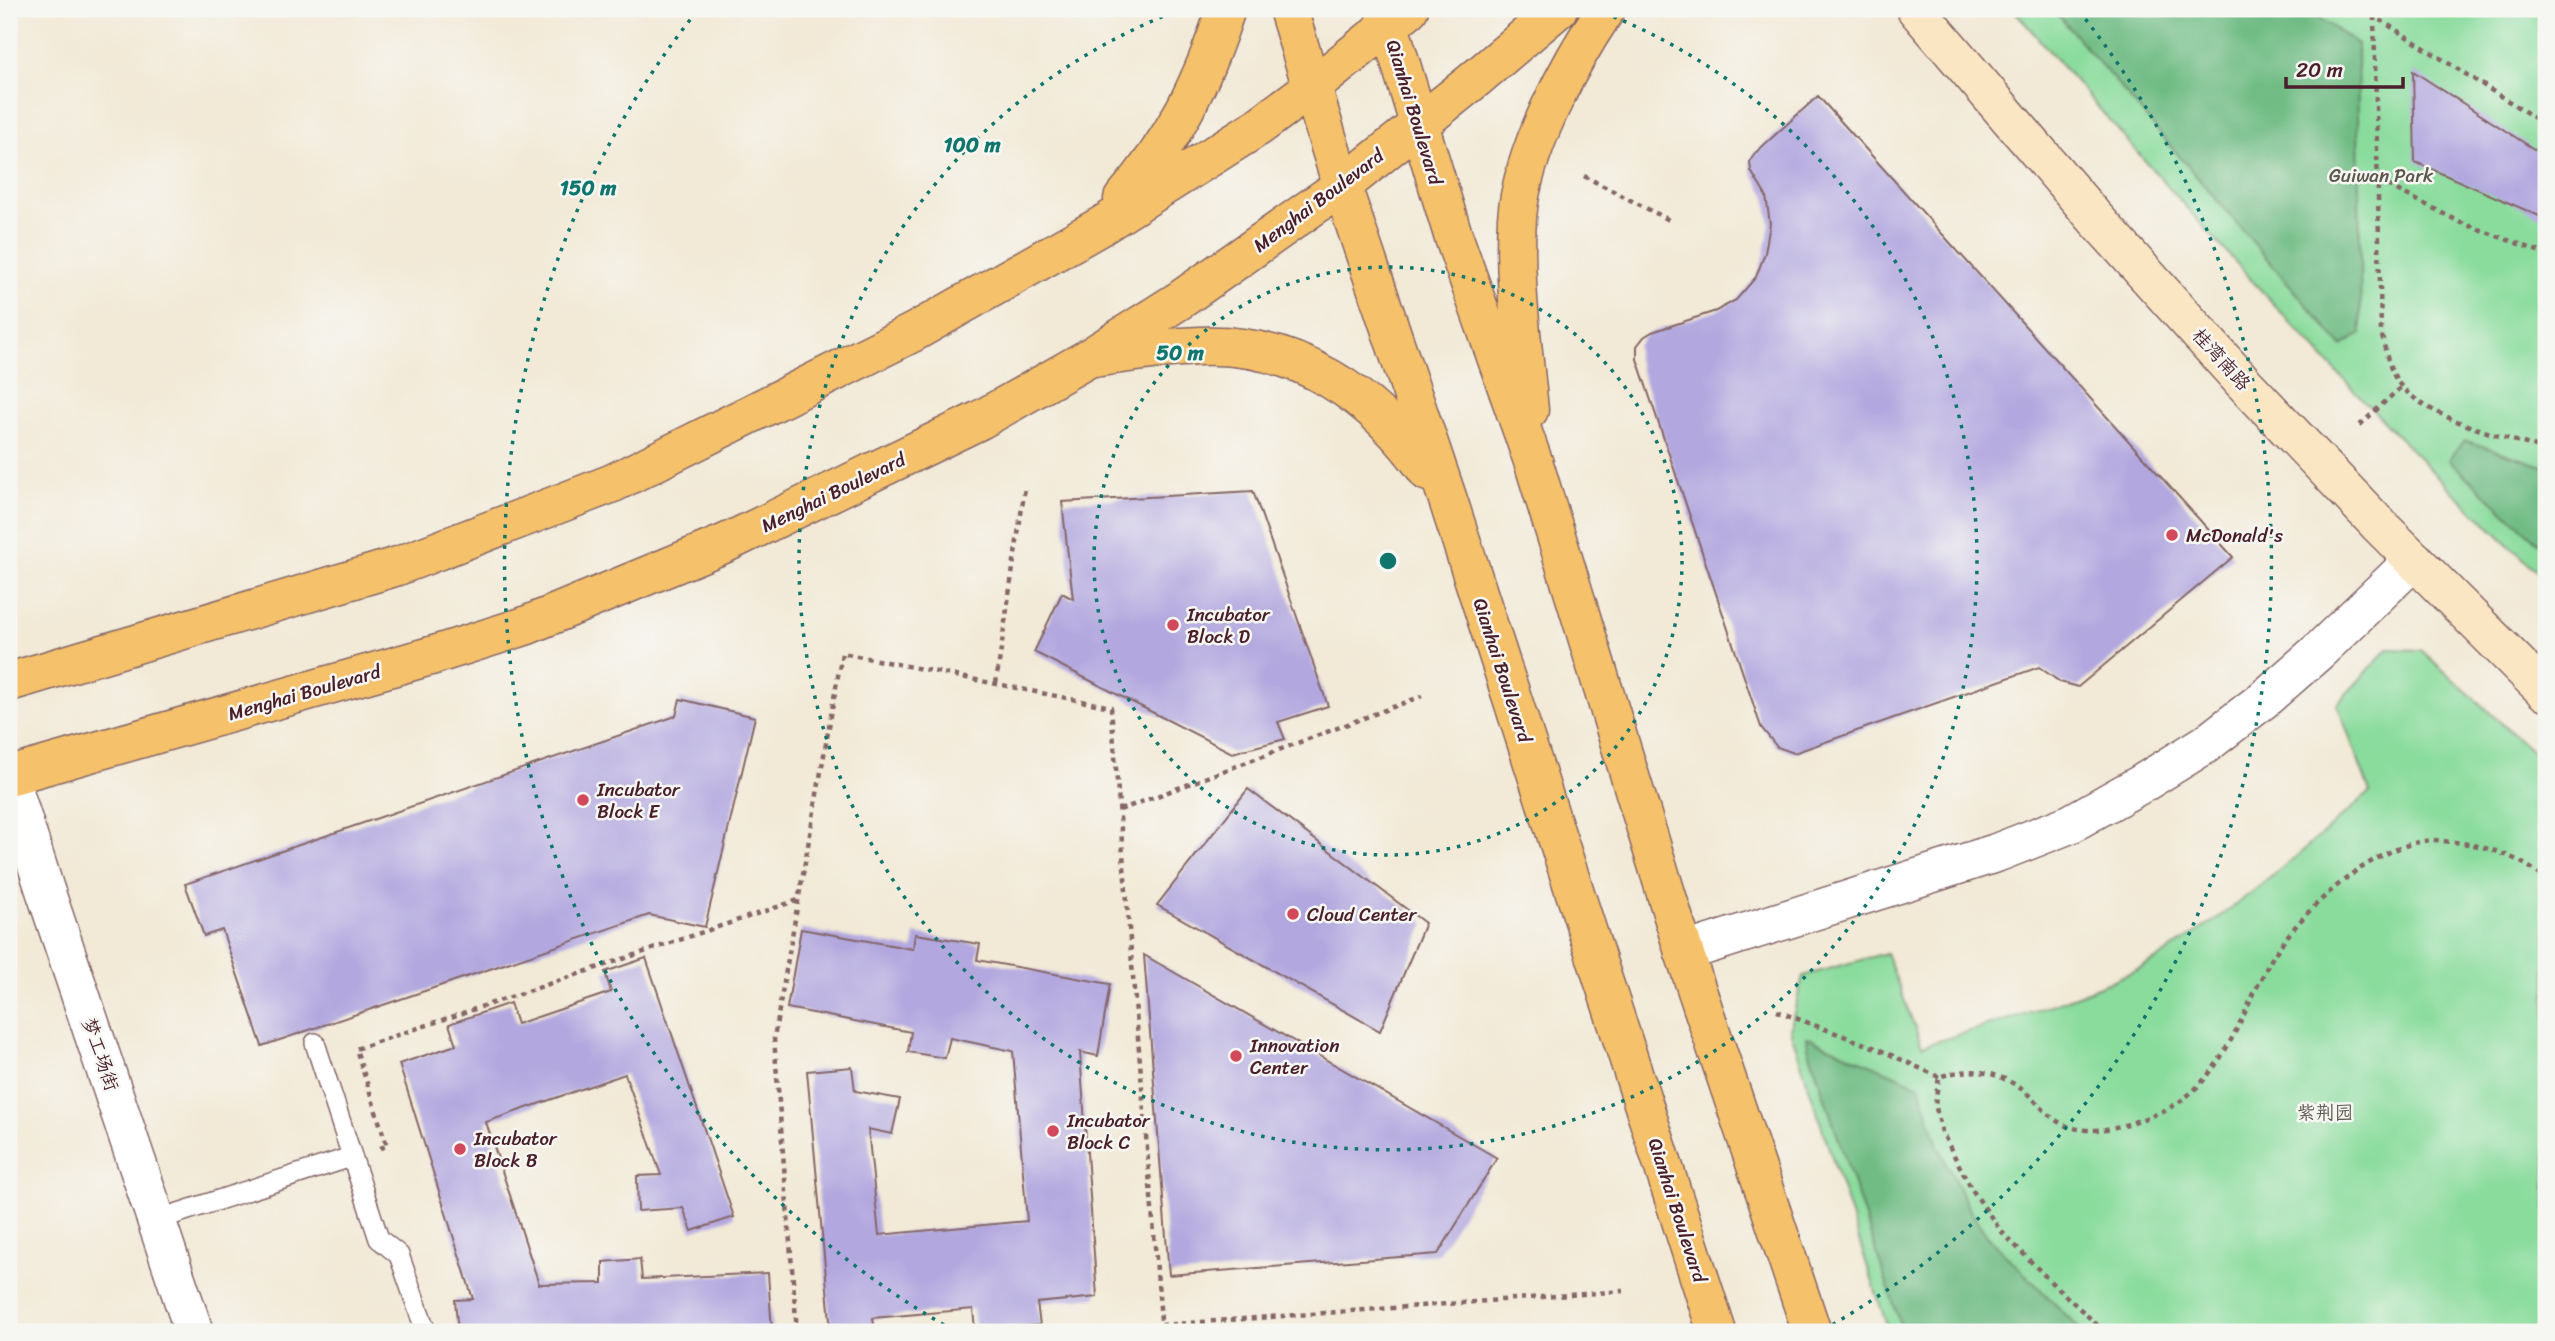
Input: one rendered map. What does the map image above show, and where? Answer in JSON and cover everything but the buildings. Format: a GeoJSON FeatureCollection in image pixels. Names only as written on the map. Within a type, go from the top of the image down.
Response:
{"type":"FeatureCollection","features":[{"type":"Feature","properties":{"kind":"main road"},"geometry":{"type":"LineString","coordinates":[[1101,226],[1138,183],[1169,140],[1196,92],[1226,9]]}},
{"type":"Feature","properties":{"kind":"main road","name":"Qianhai Boulevard"},"geometry":{"type":"LineString","coordinates":[[1288,9],[1342,186],[1448,500],[1717,1332]]}},
{"type":"Feature","properties":{"kind":"main road","name":"Menghai Boulevard"},"geometry":{"type":"LineString","coordinates":[[9,776],[434,655],[525,626],[681,563],[981,420],[1087,359],[1180,300],[1342,186],[1473,82],[1558,9]]}},
{"type":"Feature","properties":{"kind":"main road"},"geometry":{"type":"LineString","coordinates":[[1534,464],[1519,289],[1518,215],[1529,162],[1540,134],[1574,61],[1606,9]]}},
{"type":"Feature","properties":{"kind":"main road"},"geometry":{"type":"LineString","coordinates":[[9,682],[398,566],[613,483],[914,332],[1101,226],[1258,127],[1312,87],[1394,14]]}},
{"type":"Feature","properties":{"kind":"main road","name":"Qianhai Boulevard"},"geometry":{"type":"LineString","coordinates":[[1394,14],[1418,123],[1453,236],[1534,464],[1684,952],[1812,1332]]}},
{"type":"Feature","properties":{"kind":"main road"},"geometry":{"type":"LineString","coordinates":[[1087,359],[1203,346],[1254,350],[1288,358],[1334,379],[1371,407],[1410,446],[1448,500]]}},
{"type":"Feature","properties":{"kind":"street","name":"桂湾南路"},"geometry":{"type":"LineString","coordinates":[[1916,9],[2095,218],[2234,373],[2546,692]]}},
{"type":"Feature","properties":{"kind":"street"},"geometry":{"type":"LineString","coordinates":[[1684,952],[1996,853],[2070,824],[2206,744],[2263,700],[2319,651],[2414,560]]}},
{"type":"Feature","properties":{"kind":"street","name":"梦工场街"},"geometry":{"type":"LineString","coordinates":[[9,776],[194,1332]]}},
{"type":"Feature","properties":{"kind":"lane"},"geometry":{"type":"LineString","coordinates":[[315,1043],[379,1240],[399,1255],[426,1332]]}},
{"type":"Feature","properties":{"kind":"lane"},"geometry":{"type":"LineString","coordinates":[[157,1220],[351,1157]]}},
{"type":"Feature","properties":{"kind":"path"},"geometry":{"type":"LineString","coordinates":[[2362,9],[2546,125]]}},
{"type":"Feature","properties":{"kind":"path"},"geometry":{"type":"LineString","coordinates":[[2374,16],[2381,331],[2386,354],[2401,387],[2430,408],[2469,426],[2546,450]]}},
{"type":"Feature","properties":{"kind":"path"},"geometry":{"type":"LineString","coordinates":[[1584,176],[1671,221]]}},
{"type":"Feature","properties":{"kind":"path"},"geometry":{"type":"LineString","coordinates":[[2378,181],[2462,223],[2546,254]]}},
{"type":"Feature","properties":{"kind":"path"},"geometry":{"type":"LineString","coordinates":[[2360,425],[2401,387]]}},
{"type":"Feature","properties":{"kind":"path"},"geometry":{"type":"LineString","coordinates":[[996,683],[1025,487]]}},
{"type":"Feature","properties":{"kind":"path"},"geometry":{"type":"LineString","coordinates":[[797,1332],[774,1038],[842,653],[1111,707],[1162,1332]]}},
{"type":"Feature","properties":{"kind":"path"},"geometry":{"type":"LineString","coordinates":[[1120,810],[1422,696]]}},
{"type":"Feature","properties":{"kind":"path"},"geometry":{"type":"LineString","coordinates":[[1777,1010],[1878,1049],[1939,1077],[1957,1071],[1998,1075],[2016,1084],[2047,1115],[2064,1125],[2091,1130],[2122,1126],[2160,1112],[2192,1092],[2215,1067],[2272,959],[2299,923],[2359,869],[2401,848],[2433,840],[2469,844],[2506,855],[2546,880]]}},
{"type":"Feature","properties":{"kind":"path"},"geometry":{"type":"LineString","coordinates":[[351,1157],[387,1146],[356,1049],[798,900]]}},
{"type":"Feature","properties":{"kind":"path"},"geometry":{"type":"LineString","coordinates":[[1939,1077],[1935,1104],[1942,1132],[1971,1188],[2000,1230],[2105,1332]]}},
{"type":"Feature","properties":{"kind":"path"},"geometry":{"type":"LineString","coordinates":[[1161,1325],[1624,1291]]}},
{"type":"Feature","properties":{"kind":"green space","name":"Guiwan Park"},"geometry":{"type":"Polygon","coordinates":[[[2013,9],[2546,9],[2546,580],[2427,466],[2320,355],[2013,9]]]}},
{"type":"Feature","properties":{"kind":"green space"},"geometry":{"type":"Polygon","coordinates":[[[2053,9],[2306,9],[2357,44],[2361,334],[2342,346],[2053,9]]]}},
{"type":"Feature","properties":{"kind":"green space"},"geometry":{"type":"Polygon","coordinates":[[[2464,440],[2546,467],[2546,550],[2449,460],[2464,440]]]}},
{"type":"Feature","properties":{"kind":"green space","name":"紫荆园"},"geometry":{"type":"Polygon","coordinates":[[[2388,649],[2421,650],[2546,764],[2546,1332],[1889,1332],[1790,1029],[1803,976],[1886,953],[1922,1046],[2067,999],[2152,962],[2264,883],[2370,792],[2337,704],[2388,649]]]}},
{"type":"Feature","properties":{"kind":"green space"},"geometry":{"type":"Polygon","coordinates":[[[1807,1037],[1919,1085],[1938,1146],[1969,1209],[1988,1237],[2083,1332],[1903,1332],[1808,1047],[1807,1037]]]}},
{"type":"Feature","properties":{"kind":"place","name":"McDonald's"},"geometry":{"type":"Point","coordinates":[2172,535]}},
{"type":"Feature","properties":{"kind":"place","name":"Incubator Block D"},"geometry":{"type":"Point","coordinates":[1173,625]}},
{"type":"Feature","properties":{"kind":"place","name":"Incubator Block E"},"geometry":{"type":"Point","coordinates":[583,800]}},
{"type":"Feature","properties":{"kind":"place","name":"Cloud Center"},"geometry":{"type":"Point","coordinates":[1293,914]}},
{"type":"Feature","properties":{"kind":"place","name":"Innovation Center"},"geometry":{"type":"Point","coordinates":[1236,1056]}},
{"type":"Feature","properties":{"kind":"place","name":"Incubator Block C"},"geometry":{"type":"Point","coordinates":[1053,1131]}},
{"type":"Feature","properties":{"kind":"place","name":"Incubator Block B"},"geometry":{"type":"Point","coordinates":[460,1149]}}]}
